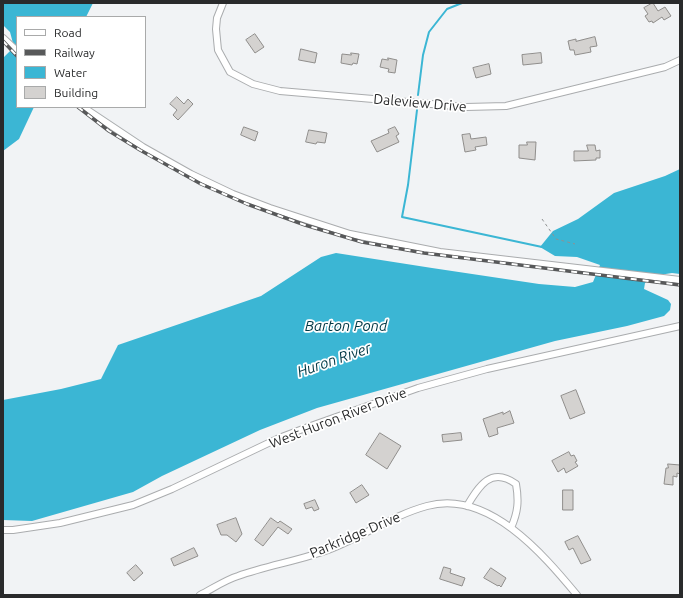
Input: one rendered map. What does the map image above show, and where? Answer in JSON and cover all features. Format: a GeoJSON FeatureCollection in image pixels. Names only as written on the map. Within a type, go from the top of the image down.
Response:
{"type":"FeatureCollection","features":[{"type":"Feature","properties":{"kind":"street","name":"Daleview Drive"},"geometry":{"type":"LineString","coordinates":[[223,3],[217,18],[216,29],[218,50],[230,72],[253,84],[280,91],[466,107],[506,106],[570,92],[665,67],[680,60]]}},
{"type":"Feature","properties":{"kind":"street"},"geometry":{"type":"LineString","coordinates":[[3,38],[16,50]]}},
{"type":"Feature","properties":{"kind":"street"},"geometry":{"type":"LineString","coordinates":[[84,108],[143,147],[191,174],[233,194],[305,220],[356,235],[440,252],[495,260],[680,280]]}},
{"type":"Feature","properties":{"kind":"street","name":"West Huron River Drive"},"geometry":{"type":"LineString","coordinates":[[3,530],[14,530],[60,523],[133,504],[172,489],[279,438],[418,388],[487,369],[680,326]]}},
{"type":"Feature","properties":{"kind":"street"},"geometry":{"type":"LineString","coordinates":[[467,506],[477,490],[487,481],[496,477],[507,477],[516,484],[519,498],[516,516],[511,528]]}},
{"type":"Feature","properties":{"kind":"street","name":"Parkridge Drive"},"geometry":{"type":"LineString","coordinates":[[200,595],[237,576],[333,548],[402,515],[422,508],[444,503],[467,506],[481,511],[511,528],[552,565],[577,595]]}},
{"type":"Feature","properties":{"kind":"path"},"geometry":{"type":"LineString","coordinates":[[542,219],[556,239],[575,244]]}},
{"type":"Feature","properties":{"kind":"water"},"geometry":{"type":"Polygon","coordinates":[[[3,3],[93,3],[86,16],[16,16],[16,108],[34,108],[19,139],[3,151],[3,58],[14,47],[10,32],[3,25],[3,3]]]}},
{"type":"Feature","properties":{"kind":"water","name":"Barton Pond"},"geometry":{"type":"Polygon","coordinates":[[[680,169],[680,274],[672,273],[653,276],[645,283],[644,289],[668,300],[671,304],[670,310],[664,316],[627,326],[555,341],[317,408],[260,430],[162,476],[133,492],[32,521],[3,520],[3,400],[61,389],[101,379],[118,345],[261,296],[321,257],[336,253],[539,284],[575,287],[593,282],[600,265],[577,257],[555,256],[540,247],[553,231],[578,219],[614,193],[665,176],[680,169]]]}},
{"type":"Feature","properties":{"kind":"building"},"geometry":{"type":"Polygon","coordinates":[[[653,3],[658,11],[665,7],[671,16],[664,20],[662,17],[653,23],[652,21],[649,22],[645,16],[648,14],[644,8],[653,3]]]}},
{"type":"Feature","properties":{"kind":"building"},"geometry":{"type":"Polygon","coordinates":[[[255,34],[264,47],[255,53],[246,40],[255,34]]]}},
{"type":"Feature","properties":{"kind":"building"},"geometry":{"type":"Polygon","coordinates":[[[595,37],[597,46],[590,47],[591,52],[575,55],[574,50],[570,50],[568,41],[595,37]]]}},
{"type":"Feature","properties":{"kind":"building"},"geometry":{"type":"Polygon","coordinates":[[[301,49],[317,53],[315,63],[299,60],[301,49]]]}},
{"type":"Feature","properties":{"kind":"building"},"geometry":{"type":"Polygon","coordinates":[[[351,53],[359,54],[357,64],[353,63],[352,65],[341,63],[342,54],[351,55],[351,53]]]}},
{"type":"Feature","properties":{"kind":"building"},"geometry":{"type":"Polygon","coordinates":[[[541,53],[542,63],[523,65],[522,55],[541,53]]]}},
{"type":"Feature","properties":{"kind":"building"},"geometry":{"type":"Polygon","coordinates":[[[388,58],[397,60],[395,73],[388,72],[389,69],[380,67],[382,59],[388,60],[388,58]]]}},
{"type":"Feature","properties":{"kind":"building"},"geometry":{"type":"Polygon","coordinates":[[[489,64],[491,74],[476,78],[473,68],[489,64]]]}},
{"type":"Feature","properties":{"kind":"building"},"geometry":{"type":"Polygon","coordinates":[[[177,97],[184,104],[188,99],[193,104],[178,120],[173,115],[177,110],[170,104],[177,97]]]}},
{"type":"Feature","properties":{"kind":"building"},"geometry":{"type":"Polygon","coordinates":[[[244,127],[258,132],[255,141],[241,135],[244,127]]]}},
{"type":"Feature","properties":{"kind":"building"},"geometry":{"type":"Polygon","coordinates":[[[395,127],[399,134],[396,136],[399,142],[377,152],[371,141],[389,133],[388,130],[395,127]]]}},
{"type":"Feature","properties":{"kind":"building"},"geometry":{"type":"Polygon","coordinates":[[[309,130],[327,133],[325,143],[317,142],[316,144],[306,142],[309,130]]]}},
{"type":"Feature","properties":{"kind":"building"},"geometry":{"type":"Polygon","coordinates":[[[470,134],[471,139],[486,137],[487,145],[475,147],[476,150],[465,152],[462,135],[470,134]]]}},
{"type":"Feature","properties":{"kind":"building"},"geometry":{"type":"Polygon","coordinates":[[[527,142],[536,142],[535,160],[519,158],[519,145],[527,145],[527,142]]]}},
{"type":"Feature","properties":{"kind":"building"},"geometry":{"type":"Polygon","coordinates":[[[587,145],[595,145],[596,151],[600,150],[600,158],[596,158],[596,160],[574,161],[574,151],[588,151],[587,145]]]}},
{"type":"Feature","properties":{"kind":"building"},"geometry":{"type":"Polygon","coordinates":[[[576,390],[585,413],[570,419],[561,396],[576,390]]]}},
{"type":"Feature","properties":{"kind":"building"},"geometry":{"type":"Polygon","coordinates":[[[510,411],[514,423],[497,428],[498,434],[489,437],[483,419],[510,411]]]}},
{"type":"Feature","properties":{"kind":"building"},"geometry":{"type":"Polygon","coordinates":[[[380,433],[401,446],[387,469],[366,455],[380,433]]]}},
{"type":"Feature","properties":{"kind":"building"},"geometry":{"type":"Polygon","coordinates":[[[461,433],[462,440],[443,442],[442,435],[461,433]]]}},
{"type":"Feature","properties":{"kind":"building"},"geometry":{"type":"Polygon","coordinates":[[[569,452],[571,456],[574,455],[577,461],[575,462],[578,466],[566,473],[564,468],[558,472],[552,461],[569,452]]]}},
{"type":"Feature","properties":{"kind":"building"},"geometry":{"type":"Polygon","coordinates":[[[668,464],[680,465],[680,474],[677,473],[677,477],[673,476],[673,485],[664,484],[668,464]]]}},
{"type":"Feature","properties":{"kind":"building"},"geometry":{"type":"Polygon","coordinates":[[[362,485],[369,495],[356,503],[350,493],[362,485]]]}},
{"type":"Feature","properties":{"kind":"building"},"geometry":{"type":"Polygon","coordinates":[[[563,490],[573,490],[573,510],[563,510],[563,490]]]}},
{"type":"Feature","properties":{"kind":"building"},"geometry":{"type":"Polygon","coordinates":[[[315,500],[319,509],[314,511],[312,507],[306,509],[304,504],[315,500]]]}},
{"type":"Feature","properties":{"kind":"building"},"geometry":{"type":"Polygon","coordinates":[[[236,518],[242,534],[236,542],[227,535],[221,535],[217,525],[236,518]]]}},
{"type":"Feature","properties":{"kind":"building"},"geometry":{"type":"Polygon","coordinates":[[[271,518],[278,523],[280,521],[292,529],[288,534],[278,527],[263,546],[255,540],[271,518]]]}},
{"type":"Feature","properties":{"kind":"building"},"geometry":{"type":"Polygon","coordinates":[[[578,536],[591,560],[581,564],[573,548],[569,550],[565,542],[578,536]]]}},
{"type":"Feature","properties":{"kind":"building"},"geometry":{"type":"Polygon","coordinates":[[[194,548],[198,556],[174,566],[171,559],[194,548]]]}},
{"type":"Feature","properties":{"kind":"building"},"geometry":{"type":"Polygon","coordinates":[[[136,565],[143,573],[134,581],[127,573],[136,565]]]}},
{"type":"Feature","properties":{"kind":"building"},"geometry":{"type":"Polygon","coordinates":[[[444,567],[451,569],[450,573],[465,578],[462,586],[440,579],[444,567]]]}},
{"type":"Feature","properties":{"kind":"building"},"geometry":{"type":"Polygon","coordinates":[[[491,568],[506,578],[501,587],[484,578],[491,568]]]}},
{"type":"Feature","properties":{"kind":"waterway"},"geometry":{"type":"LineString","coordinates":[[418,95],[423,55],[429,32],[447,9],[462,3]]}},
{"type":"Feature","properties":{"kind":"waterway"},"geometry":{"type":"LineString","coordinates":[[417,110],[408,185],[402,217],[542,247]]}},
{"type":"Feature","properties":{"kind":"railway"},"geometry":{"type":"LineString","coordinates":[[3,41],[16,55]]}},
{"type":"Feature","properties":{"kind":"railway"},"geometry":{"type":"LineString","coordinates":[[79,108],[109,131],[201,184],[247,204],[305,225],[362,242],[424,253],[680,285]]}},
{"type":"Feature","properties":{"kind":"water label","name":"Huron River"},"geometry":{"type":"Point","coordinates":[334,360]}}]}
